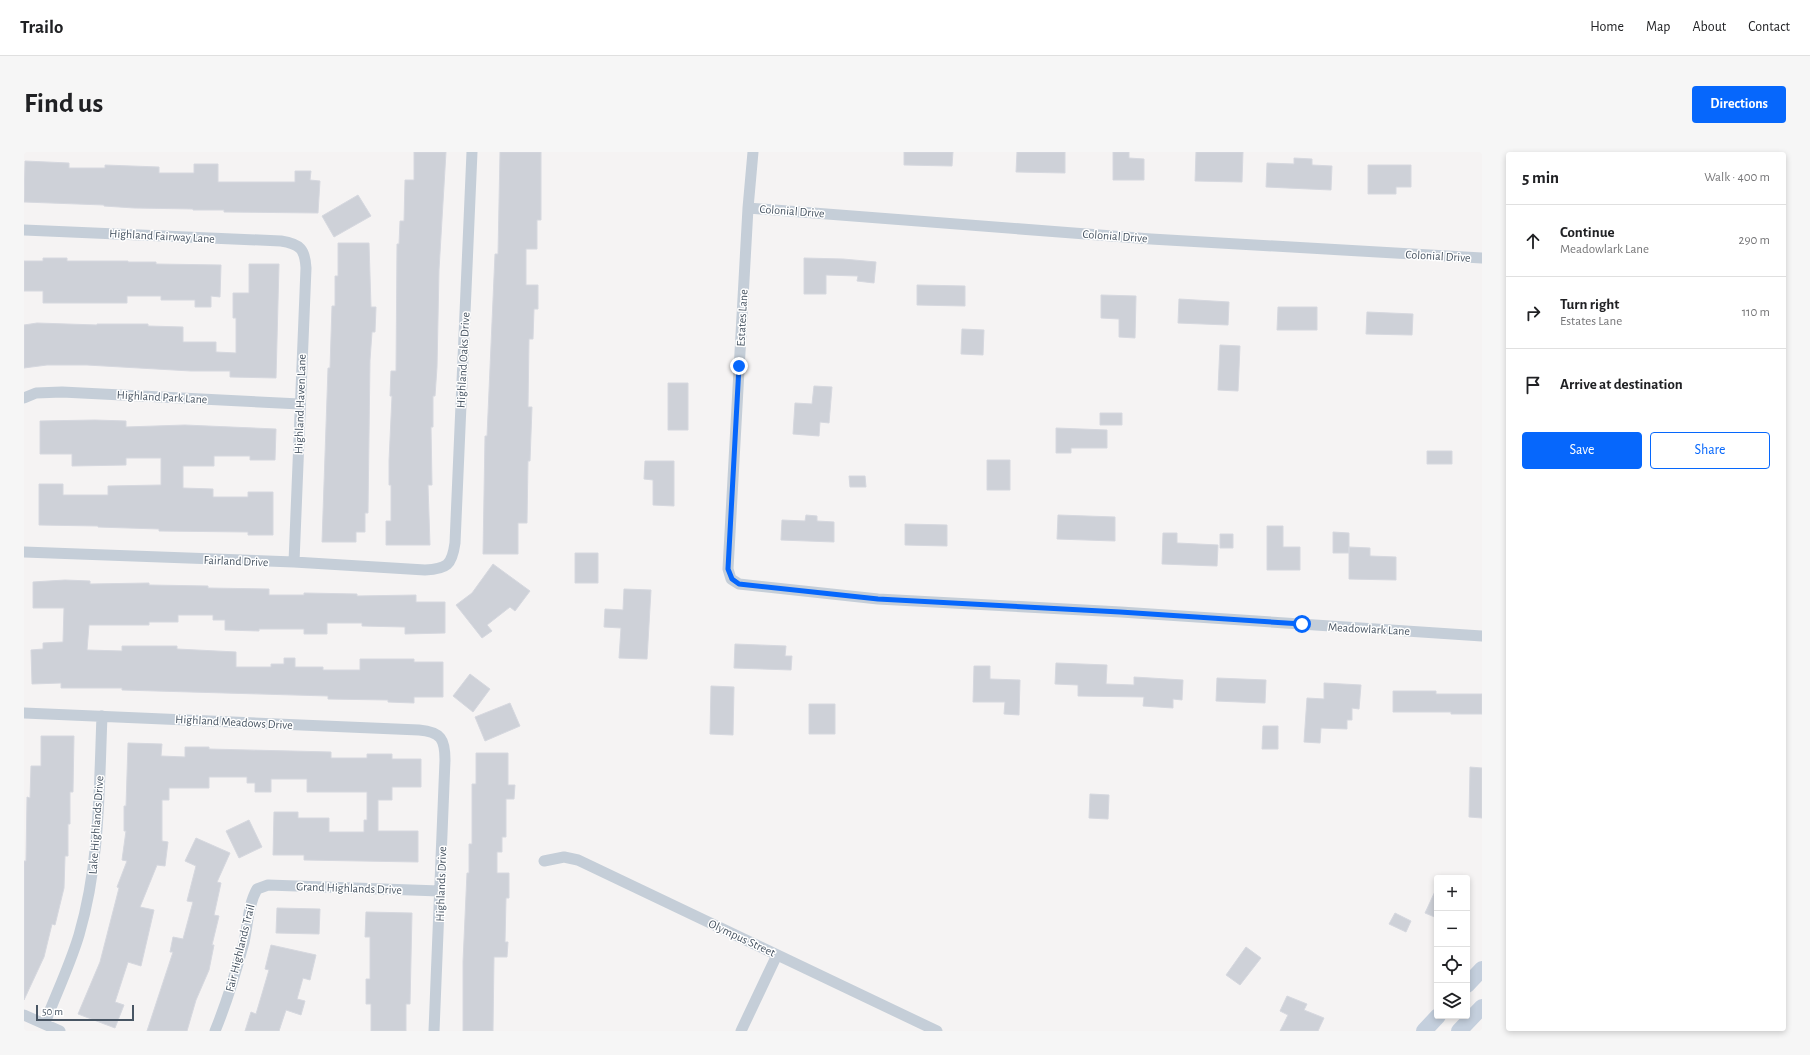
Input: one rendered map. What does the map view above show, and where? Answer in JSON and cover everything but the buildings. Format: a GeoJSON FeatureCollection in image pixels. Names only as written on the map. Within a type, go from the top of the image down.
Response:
{"type":"FeatureCollection","features":[{"type":"Feature","properties":{"kind":"main road"},"geometry":{"type":"LineString","coordinates":[[1469,983],[1482,969]]}},
{"type":"Feature","properties":{"kind":"main road"},"geometry":{"type":"LineString","coordinates":[[1459,1031],[1482,1007]]}},
{"type":"Feature","properties":{"kind":"main road"},"geometry":{"type":"LineString","coordinates":[[1424,1031],[1435,1019]]}},
{"type":"Feature","properties":{"kind":"street","name":"Highland Oaks Drive"},"geometry":{"type":"LineString","coordinates":[[447,566],[453,556],[455,543],[472,152]]}},
{"type":"Feature","properties":{"kind":"street","name":"Estates Lane"},"geometry":{"type":"LineString","coordinates":[[732,579],[728,569],[748,208],[753,152]]}},
{"type":"Feature","properties":{"kind":"street","name":"Colonial Drive"},"geometry":{"type":"LineString","coordinates":[[748,208],[1151,239],[1482,258]]}},
{"type":"Feature","properties":{"kind":"street","name":"Highland Fairway Lane"},"geometry":{"type":"LineString","coordinates":[[24,230],[282,241],[291,242],[299,247]]}},
{"type":"Feature","properties":{"kind":"street","name":"Highland Haven Lane"},"geometry":{"type":"LineString","coordinates":[[294,562],[306,268],[304,254],[299,247]]}},
{"type":"Feature","properties":{"kind":"street","name":"Highland Park Lane"},"geometry":{"type":"LineString","coordinates":[[24,398],[36,393],[62,392],[300,404]]}},
{"type":"Feature","properties":{"kind":"street","name":"Fairland Drive"},"geometry":{"type":"LineString","coordinates":[[24,552],[294,562],[425,570],[436,570],[447,566]]}},
{"type":"Feature","properties":{"kind":"street","name":"Meadowlark Lane"},"geometry":{"type":"LineString","coordinates":[[732,579],[739,584],[878,599],[1120,612],[1482,636]]}},
{"type":"Feature","properties":{"kind":"street","name":"Highland Meadows Drive"},"geometry":{"type":"LineString","coordinates":[[24,713],[419,730],[431,731],[441,738]]}},
{"type":"Feature","properties":{"kind":"street","name":"Lake Highlands Drive"},"geometry":{"type":"LineString","coordinates":[[45,1023],[79,936],[92,881],[96,845],[102,716]]}},
{"type":"Feature","properties":{"kind":"street","name":"Highlands Drive"},"geometry":{"type":"LineString","coordinates":[[434,1031],[446,760],[445,748],[441,738]]}},
{"type":"Feature","properties":{"kind":"street","name":"Olympus Street"},"geometry":{"type":"LineString","coordinates":[[544,861],[564,857],[578,860],[937,1031]]}},
{"type":"Feature","properties":{"kind":"street","name":"Grand Highlands Drive"},"geometry":{"type":"LineString","coordinates":[[257,889],[268,885],[440,891]]}},
{"type":"Feature","properties":{"kind":"street","name":"Fair Highlands Trail"},"geometry":{"type":"LineString","coordinates":[[216,1031],[228,997],[244,941],[251,899],[257,889]]}},
{"type":"Feature","properties":{"kind":"street"},"geometry":{"type":"LineString","coordinates":[[741,1031],[777,955]]}},
{"type":"Feature","properties":{"kind":"street"},"geometry":{"type":"LineString","coordinates":[[24,1015],[45,1023],[60,1031]]}},
{"type":"Feature","properties":{"kind":"route"},"geometry":{"type":"LineString","coordinates":[[739,366],[728,569],[732,579],[739,584],[878,599],[1036,607],[1302,624]]}}]}
